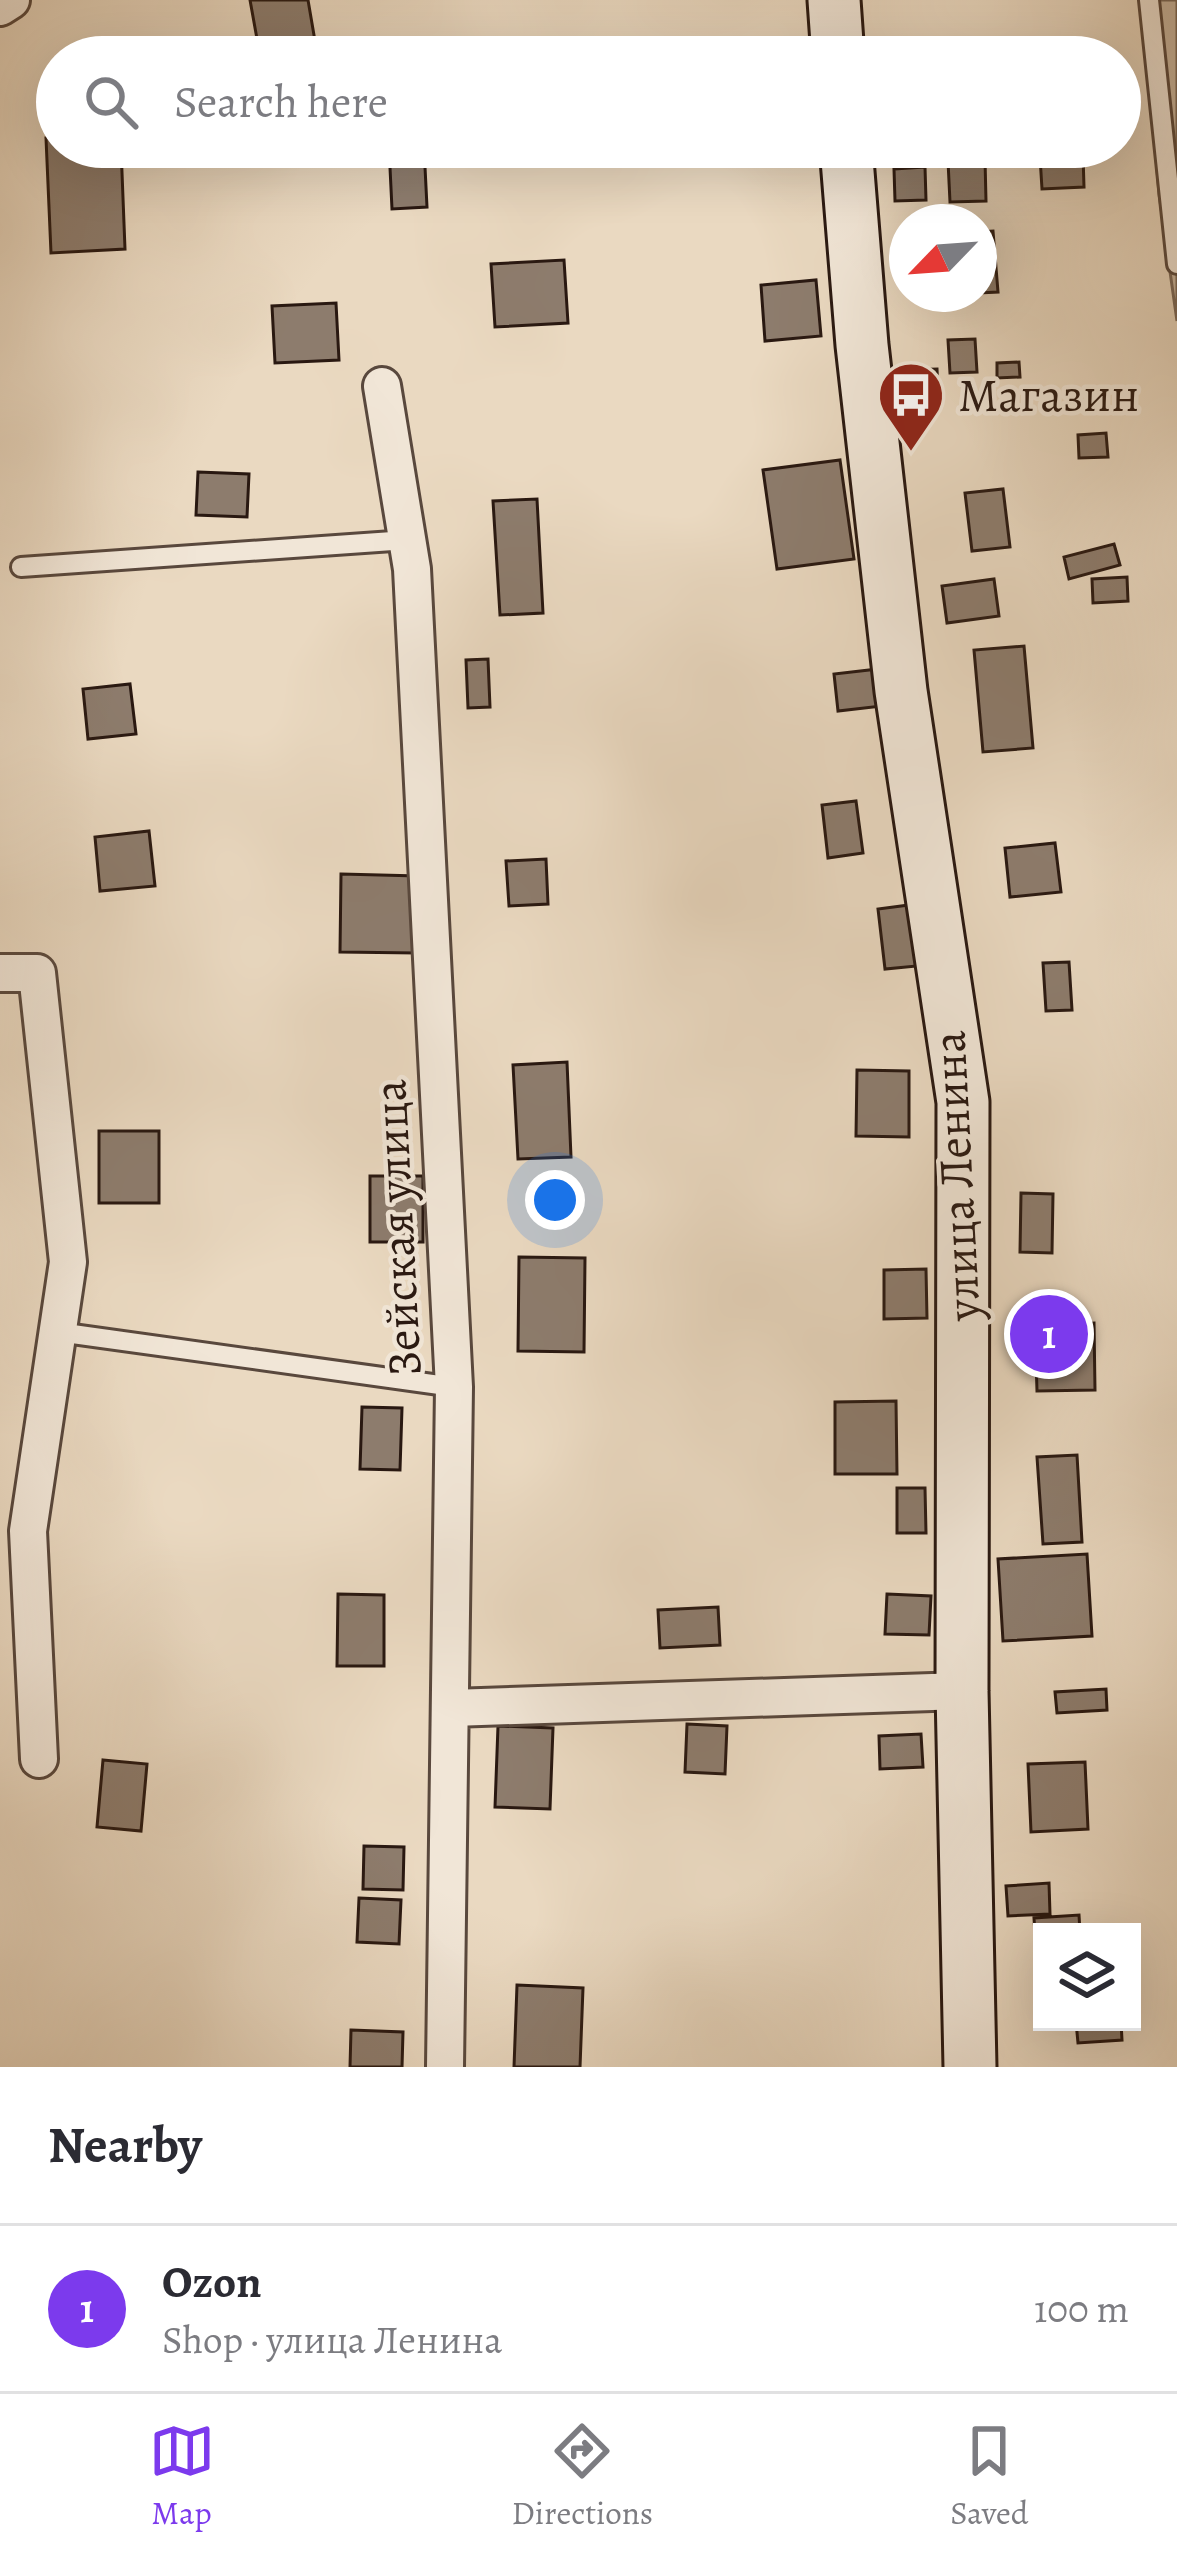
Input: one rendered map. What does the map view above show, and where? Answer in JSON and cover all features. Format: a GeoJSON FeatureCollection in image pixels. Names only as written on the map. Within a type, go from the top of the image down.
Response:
{"type":"FeatureCollection","features":[{"type":"Feature","properties":{"kind":"street"},"geometry":{"type":"LineString","coordinates":[[0,7],[10,0]]}},
{"type":"Feature","properties":{"kind":"street"},"geometry":{"type":"LineString","coordinates":[[834,0],[837,36]]}},
{"type":"Feature","properties":{"kind":"street","name":"улица Ленина"},"geometry":{"type":"LineString","coordinates":[[848,168],[862,345],[901,691],[963,1102],[962,1691],[970,2067]]}},
{"type":"Feature","properties":{"kind":"street","name":"Зейская улица"},"geometry":{"type":"LineString","coordinates":[[382,386],[407,540],[454,1387],[445,2067]]}},
{"type":"Feature","properties":{"kind":"street"},"geometry":{"type":"LineString","coordinates":[[0,973],[37,973],[68,1262],[28,1531],[39,1759]]}},
{"type":"Feature","properties":{"kind":"street"},"geometry":{"type":"LineString","coordinates":[[452,1708],[962,1691]]}},
{"type":"Feature","properties":{"kind":"lane"},"geometry":{"type":"LineString","coordinates":[[1149,0],[1177,264]]}},
{"type":"Feature","properties":{"kind":"lane"},"geometry":{"type":"LineString","coordinates":[[21,567],[407,540]]}},
{"type":"Feature","properties":{"kind":"lane"},"geometry":{"type":"LineString","coordinates":[[58,1333],[454,1387]]}},
{"type":"Feature","properties":{"kind":"shaded area"},"geometry":{"type":"Polygon","coordinates":[[[1143,0],[1177,0],[1177,321],[1159,194],[1143,0]]]}},
{"type":"Feature","properties":{"kind":"building"},"geometry":{"type":"Polygon","coordinates":[[[250,0],[308,0],[314,36],[256,36],[250,0]]]}},
{"type":"Feature","properties":{"kind":"building"},"geometry":{"type":"Polygon","coordinates":[[[47,168],[122,168],[125,249],[51,253],[47,168]]]}},
{"type":"Feature","properties":{"kind":"building"},"geometry":{"type":"Polygon","coordinates":[[[390,168],[425,168],[427,207],[392,209],[390,168]]]}},
{"type":"Feature","properties":{"kind":"building"},"geometry":{"type":"Polygon","coordinates":[[[925,168],[926,200],[895,201],[894,169],[925,168]]]}},
{"type":"Feature","properties":{"kind":"building"},"geometry":{"type":"Polygon","coordinates":[[[948,168],[985,168],[986,201],[950,202],[948,168]]]}},
{"type":"Feature","properties":{"kind":"building"},"geometry":{"type":"Polygon","coordinates":[[[1041,168],[1083,168],[1084,187],[1042,189],[1041,168]]]}},
{"type":"Feature","properties":{"kind":"building"},"geometry":{"type":"Polygon","coordinates":[[[564,260],[568,323],[495,327],[491,264],[564,260]]]}},
{"type":"Feature","properties":{"kind":"building"},"geometry":{"type":"Polygon","coordinates":[[[816,280],[821,336],[765,341],[761,285],[816,280]]]}},
{"type":"Feature","properties":{"kind":"building"},"geometry":{"type":"Polygon","coordinates":[[[336,303],[339,360],[275,363],[272,306],[336,303]]]}},
{"type":"Feature","properties":{"kind":"building"},"geometry":{"type":"Polygon","coordinates":[[[975,339],[977,372],[950,373],[948,340],[975,339]]]}},
{"type":"Feature","properties":{"kind":"building"},"geometry":{"type":"Polygon","coordinates":[[[1019,362],[1020,377],[997,378],[997,363],[1019,362]]]}},
{"type":"Feature","properties":{"kind":"building"},"geometry":{"type":"Polygon","coordinates":[[[937,369],[938,392],[905,394],[904,370],[937,369]]]}},
{"type":"Feature","properties":{"kind":"building"},"geometry":{"type":"Polygon","coordinates":[[[1106,433],[1108,457],[1079,458],[1078,435],[1106,433]]]}},
{"type":"Feature","properties":{"kind":"building"},"geometry":{"type":"Polygon","coordinates":[[[840,460],[854,559],[777,569],[763,470],[840,460]]]}},
{"type":"Feature","properties":{"kind":"building"},"geometry":{"type":"Polygon","coordinates":[[[198,472],[249,474],[247,517],[196,515],[198,472]]]}},
{"type":"Feature","properties":{"kind":"building"},"geometry":{"type":"Polygon","coordinates":[[[1003,489],[1010,547],[972,551],[965,493],[1003,489]]]}},
{"type":"Feature","properties":{"kind":"building"},"geometry":{"type":"Polygon","coordinates":[[[537,499],[543,613],[500,615],[493,501],[537,499]]]}},
{"type":"Feature","properties":{"kind":"building"},"geometry":{"type":"Polygon","coordinates":[[[1114,544],[1120,565],[1069,579],[1064,557],[1114,544]]]}},
{"type":"Feature","properties":{"kind":"building"},"geometry":{"type":"Polygon","coordinates":[[[1127,577],[1128,601],[1093,603],[1092,579],[1127,577]]]}},
{"type":"Feature","properties":{"kind":"building"},"geometry":{"type":"Polygon","coordinates":[[[994,579],[999,616],[947,623],[942,586],[994,579]]]}},
{"type":"Feature","properties":{"kind":"building"},"geometry":{"type":"Polygon","coordinates":[[[1024,646],[1033,748],[983,752],[974,650],[1024,646]]]}},
{"type":"Feature","properties":{"kind":"building"},"geometry":{"type":"Polygon","coordinates":[[[488,659],[490,707],[468,708],[466,660],[488,659]]]}},
{"type":"Feature","properties":{"kind":"building"},"geometry":{"type":"Polygon","coordinates":[[[878,669],[882,706],[838,711],[834,674],[878,669]]]}},
{"type":"Feature","properties":{"kind":"building"},"geometry":{"type":"Polygon","coordinates":[[[130,684],[136,734],[88,739],[83,689],[130,684]]]}},
{"type":"Feature","properties":{"kind":"building"},"geometry":{"type":"Polygon","coordinates":[[[856,801],[863,853],[828,858],[822,805],[856,801]]]}},
{"type":"Feature","properties":{"kind":"building"},"geometry":{"type":"Polygon","coordinates":[[[149,831],[155,886],[100,891],[95,837],[149,831]]]}},
{"type":"Feature","properties":{"kind":"building"},"geometry":{"type":"Polygon","coordinates":[[[1055,843],[1061,892],[1010,897],[1005,848],[1055,843]]]}},
{"type":"Feature","properties":{"kind":"building"},"geometry":{"type":"Polygon","coordinates":[[[546,859],[548,904],[509,906],[506,861],[546,859]]]}},
{"type":"Feature","properties":{"kind":"building"},"geometry":{"type":"Polygon","coordinates":[[[341,874],[418,876],[416,953],[340,952],[341,874]]]}},
{"type":"Feature","properties":{"kind":"building"},"geometry":{"type":"Polygon","coordinates":[[[909,905],[917,966],[885,969],[878,909],[909,905]]]}},
{"type":"Feature","properties":{"kind":"building"},"geometry":{"type":"Polygon","coordinates":[[[1069,962],[1072,1010],[1046,1011],[1043,963],[1069,962]]]}},
{"type":"Feature","properties":{"kind":"building"},"geometry":{"type":"Polygon","coordinates":[[[567,1062],[571,1157],[518,1159],[513,1065],[567,1062]]]}},
{"type":"Feature","properties":{"kind":"building"},"geometry":{"type":"Polygon","coordinates":[[[857,1070],[909,1071],[909,1137],[856,1136],[857,1070]]]}},
{"type":"Feature","properties":{"kind":"building"},"geometry":{"type":"Polygon","coordinates":[[[99,1131],[159,1131],[159,1203],[99,1203],[99,1131]]]}},
{"type":"Feature","properties":{"kind":"building"},"geometry":{"type":"Polygon","coordinates":[[[370,1176],[423,1176],[423,1242],[370,1242],[370,1176]]]}},
{"type":"Feature","properties":{"kind":"building"},"geometry":{"type":"Polygon","coordinates":[[[1021,1193],[1053,1194],[1052,1253],[1020,1252],[1021,1193]]]}},
{"type":"Feature","properties":{"kind":"building"},"geometry":{"type":"Polygon","coordinates":[[[519,1257],[585,1258],[584,1352],[518,1351],[519,1257]]]}},
{"type":"Feature","properties":{"kind":"building"},"geometry":{"type":"Polygon","coordinates":[[[926,1269],[927,1318],[884,1319],[884,1270],[926,1269]]]}},
{"type":"Feature","properties":{"kind":"building"},"geometry":{"type":"Polygon","coordinates":[[[1094,1323],[1095,1390],[1037,1391],[1035,1325],[1094,1323]]]}},
{"type":"Feature","properties":{"kind":"building"},"geometry":{"type":"Polygon","coordinates":[[[896,1401],[897,1474],[835,1474],[835,1402],[896,1401]]]}},
{"type":"Feature","properties":{"kind":"building"},"geometry":{"type":"Polygon","coordinates":[[[362,1407],[402,1408],[400,1470],[360,1469],[362,1407]]]}},
{"type":"Feature","properties":{"kind":"building"},"geometry":{"type":"Polygon","coordinates":[[[1077,1455],[1082,1542],[1043,1544],[1037,1457],[1077,1455]]]}},
{"type":"Feature","properties":{"kind":"building"},"geometry":{"type":"Polygon","coordinates":[[[897,1488],[925,1488],[926,1533],[897,1533],[897,1488]]]}},
{"type":"Feature","properties":{"kind":"building"},"geometry":{"type":"Polygon","coordinates":[[[1087,1554],[1092,1636],[1003,1641],[998,1559],[1087,1554]]]}},
{"type":"Feature","properties":{"kind":"building"},"geometry":{"type":"Polygon","coordinates":[[[338,1594],[384,1595],[384,1666],[337,1666],[338,1594]]]}},
{"type":"Feature","properties":{"kind":"building"},"geometry":{"type":"Polygon","coordinates":[[[887,1594],[931,1596],[929,1635],[885,1634],[887,1594]]]}},
{"type":"Feature","properties":{"kind":"building"},"geometry":{"type":"Polygon","coordinates":[[[718,1607],[720,1645],[660,1648],[658,1610],[718,1607]]]}},
{"type":"Feature","properties":{"kind":"building"},"geometry":{"type":"Polygon","coordinates":[[[1106,1689],[1107,1710],[1057,1713],[1055,1692],[1106,1689]]]}},
{"type":"Feature","properties":{"kind":"building"},"geometry":{"type":"Polygon","coordinates":[[[687,1724],[727,1726],[725,1774],[685,1772],[687,1724]]]}},
{"type":"Feature","properties":{"kind":"building"},"geometry":{"type":"Polygon","coordinates":[[[498,1726],[553,1728],[550,1809],[495,1807],[498,1726]]]}},
{"type":"Feature","properties":{"kind":"building"},"geometry":{"type":"Polygon","coordinates":[[[921,1734],[923,1767],[880,1769],[879,1736],[921,1734]]]}},
{"type":"Feature","properties":{"kind":"building"},"geometry":{"type":"Polygon","coordinates":[[[103,1760],[147,1764],[141,1831],[97,1827],[103,1760]]]}},
{"type":"Feature","properties":{"kind":"building"},"geometry":{"type":"Polygon","coordinates":[[[1085,1762],[1088,1829],[1031,1832],[1028,1764],[1085,1762]]]}},
{"type":"Feature","properties":{"kind":"building"},"geometry":{"type":"Polygon","coordinates":[[[364,1846],[404,1847],[403,1890],[363,1889],[364,1846]]]}},
{"type":"Feature","properties":{"kind":"building"},"geometry":{"type":"Polygon","coordinates":[[[1049,1883],[1050,1914],[1008,1916],[1006,1886],[1049,1883]]]}},
{"type":"Feature","properties":{"kind":"building"},"geometry":{"type":"Polygon","coordinates":[[[359,1898],[401,1900],[399,1944],[357,1942],[359,1898]]]}},
{"type":"Feature","properties":{"kind":"building"},"geometry":{"type":"Polygon","coordinates":[[[1079,1915],[1079,1923],[1034,1923],[1034,1918],[1079,1915]]]}},
{"type":"Feature","properties":{"kind":"building"},"geometry":{"type":"Polygon","coordinates":[[[517,1985],[583,1988],[580,2067],[514,2067],[517,1985]]]}},
{"type":"Feature","properties":{"kind":"building"},"geometry":{"type":"Polygon","coordinates":[[[351,2030],[403,2032],[402,2067],[350,2067],[351,2030]]]}},
{"type":"Feature","properties":{"kind":"building"},"geometry":{"type":"Polygon","coordinates":[[[1077,2031],[1122,2031],[1122,2040],[1078,2043],[1077,2031]]]}},
{"type":"Feature","properties":{"kind":"place","name":"Магазин"},"geometry":{"type":"Point","coordinates":[911,454]}},
{"type":"Feature","properties":{"kind":"place","name":"Ozon"},"geometry":{"type":"Point","coordinates":[1049,1334]}}]}
